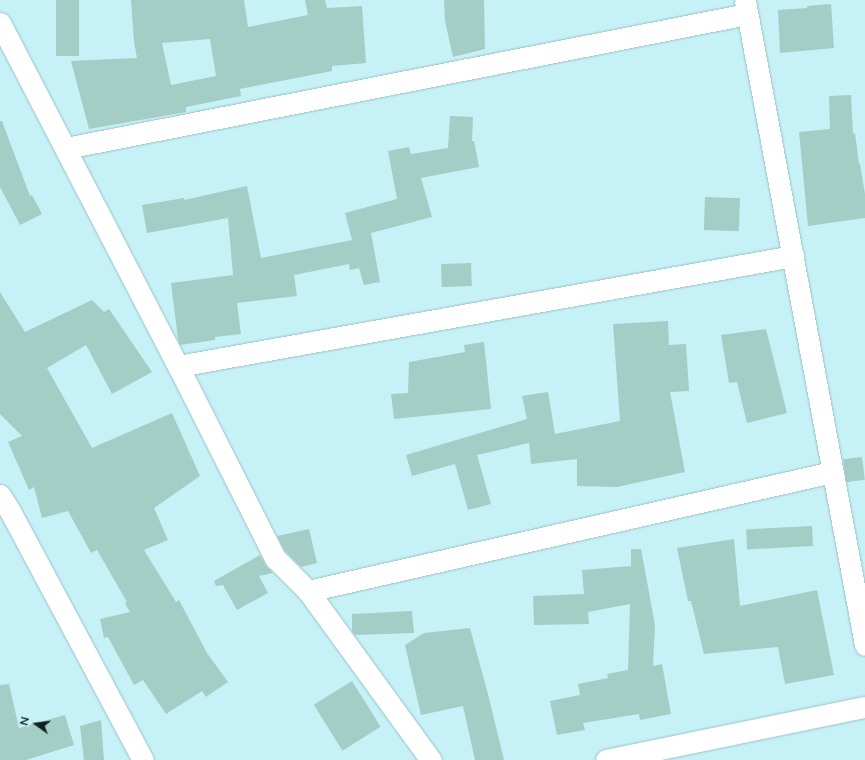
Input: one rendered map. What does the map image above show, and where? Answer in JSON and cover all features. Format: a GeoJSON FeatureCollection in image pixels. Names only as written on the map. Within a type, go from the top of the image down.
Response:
{"type":"FeatureCollection","features":[{"type":"Feature","properties":{"kind":"street"},"geometry":{"type":"LineString","coordinates":[[66,148],[746,7],[865,645]]}},
{"type":"Feature","properties":{"kind":"street"},"geometry":{"type":"LineString","coordinates":[[0,23],[66,148],[276,558],[308,591],[431,760]]}},
{"type":"Feature","properties":{"kind":"street"},"geometry":{"type":"LineString","coordinates":[[178,366],[793,256]]}},
{"type":"Feature","properties":{"kind":"street"},"geometry":{"type":"LineString","coordinates":[[308,591],[832,472]]}},
{"type":"Feature","properties":{"kind":"street"},"geometry":{"type":"LineString","coordinates":[[0,495],[22,532],[143,760]]}},
{"type":"Feature","properties":{"kind":"street"},"geometry":{"type":"LineString","coordinates":[[606,760],[865,707]]}},
{"type":"Feature","properties":{"kind":"building"},"geometry":{"type":"Polygon","coordinates":[[[56,0],[79,0],[79,56],[56,56],[56,0]]]}},
{"type":"Feature","properties":{"kind":"building"},"geometry":{"type":"Polygon","coordinates":[[[131,0],[244,0],[248,27],[308,15],[305,0],[325,0],[327,8],[362,6],[366,63],[332,66],[332,71],[240,89],[241,96],[186,107],[186,112],[89,129],[71,61],[137,58],[134,42],[131,0]],[[210,39],[162,43],[171,85],[216,76],[210,39]]]}},
{"type":"Feature","properties":{"kind":"building"},"geometry":{"type":"Polygon","coordinates":[[[444,0],[484,0],[485,49],[453,57],[445,21],[444,0]]]}},
{"type":"Feature","properties":{"kind":"building"},"geometry":{"type":"Polygon","coordinates":[[[831,4],[834,48],[780,53],[778,10],[807,8],[807,6],[831,4]]]}},
{"type":"Feature","properties":{"kind":"building"},"geometry":{"type":"Polygon","coordinates":[[[851,95],[853,134],[855,133],[865,194],[865,218],[808,226],[799,132],[830,129],[829,96],[851,95]]]}},
{"type":"Feature","properties":{"kind":"building"},"geometry":{"type":"Polygon","coordinates":[[[450,116],[473,117],[472,141],[474,141],[479,167],[421,178],[432,217],[371,233],[380,282],[364,285],[359,268],[350,270],[349,264],[294,275],[297,296],[237,303],[241,334],[215,337],[215,340],[180,345],[171,283],[233,275],[228,218],[147,233],[142,205],[184,198],[184,200],[247,186],[261,258],[352,240],[345,213],[397,199],[388,151],[409,147],[411,154],[448,148],[450,116]]]}},
{"type":"Feature","properties":{"kind":"building"},"geometry":{"type":"Polygon","coordinates":[[[0,121],[2,121],[30,196],[32,195],[42,214],[20,225],[0,187],[0,121]]]}},
{"type":"Feature","properties":{"kind":"building"},"geometry":{"type":"Polygon","coordinates":[[[705,197],[740,198],[739,231],[704,230],[705,197]]]}},
{"type":"Feature","properties":{"kind":"building"},"geometry":{"type":"Polygon","coordinates":[[[471,263],[472,286],[442,287],[441,264],[471,263]]]}},
{"type":"Feature","properties":{"kind":"building"},"geometry":{"type":"Polygon","coordinates":[[[0,292],[25,332],[92,300],[104,312],[109,309],[152,372],[112,394],[86,345],[47,368],[92,448],[172,413],[200,476],[154,508],[168,540],[144,550],[176,602],[179,600],[207,653],[228,682],[206,697],[202,691],[166,714],[143,680],[134,685],[108,637],[104,638],[100,619],[130,612],[125,603],[127,602],[97,550],[91,553],[68,511],[42,518],[34,487],[29,490],[8,442],[22,436],[0,414],[0,292]]]}},
{"type":"Feature","properties":{"kind":"building"},"geometry":{"type":"Polygon","coordinates":[[[668,321],[669,345],[686,344],[689,391],[670,392],[685,472],[617,487],[577,486],[577,459],[531,464],[529,443],[477,455],[491,504],[468,510],[455,464],[412,476],[406,455],[527,419],[522,396],[548,392],[555,434],[620,421],[613,324],[668,321]]]}},
{"type":"Feature","properties":{"kind":"building"},"geometry":{"type":"Polygon","coordinates":[[[766,329],[787,413],[747,423],[737,382],[729,383],[721,335],[766,329]]]}},
{"type":"Feature","properties":{"kind":"building"},"geometry":{"type":"Polygon","coordinates":[[[484,342],[491,409],[394,419],[391,394],[408,393],[409,362],[465,352],[464,345],[484,342]]]}},
{"type":"Feature","properties":{"kind":"building"},"geometry":{"type":"Polygon","coordinates":[[[862,457],[865,480],[846,482],[843,459],[862,457]]]}},
{"type":"Feature","properties":{"kind":"building"},"geometry":{"type":"Polygon","coordinates":[[[812,526],[813,546],[747,549],[746,529],[812,526]]]}},
{"type":"Feature","properties":{"kind":"building"},"geometry":{"type":"Polygon","coordinates":[[[309,529],[317,563],[301,567],[285,551],[277,536],[309,529]]]}},
{"type":"Feature","properties":{"kind":"building"},"geometry":{"type":"Polygon","coordinates":[[[734,539],[740,606],[817,590],[834,675],[785,684],[778,647],[704,654],[691,601],[688,601],[677,548],[734,539]]]}},
{"type":"Feature","properties":{"kind":"building"},"geometry":{"type":"Polygon","coordinates":[[[631,549],[641,549],[655,625],[653,666],[662,664],[671,714],[640,720],[639,714],[583,723],[585,730],[557,735],[550,701],[580,695],[578,684],[608,678],[607,674],[628,670],[630,604],[588,612],[589,624],[534,625],[533,596],[584,594],[582,570],[631,566],[631,549]]]}},
{"type":"Feature","properties":{"kind":"building"},"geometry":{"type":"Polygon","coordinates":[[[260,555],[266,566],[273,573],[259,576],[268,593],[237,610],[223,585],[216,586],[214,581],[260,555]]]}},
{"type":"Feature","properties":{"kind":"building"},"geometry":{"type":"Polygon","coordinates":[[[412,611],[414,633],[355,635],[352,631],[352,614],[412,611]]]}},
{"type":"Feature","properties":{"kind":"building"},"geometry":{"type":"Polygon","coordinates":[[[470,628],[504,760],[475,760],[463,706],[421,715],[405,645],[424,633],[470,628]]]}},
{"type":"Feature","properties":{"kind":"building"},"geometry":{"type":"Polygon","coordinates":[[[352,681],[381,727],[342,751],[314,705],[352,681]]]}},
{"type":"Feature","properties":{"kind":"building"},"geometry":{"type":"Polygon","coordinates":[[[9,684],[19,728],[65,715],[74,745],[26,760],[0,760],[0,685],[9,684]]]}},
{"type":"Feature","properties":{"kind":"building"},"geometry":{"type":"Polygon","coordinates":[[[101,720],[104,760],[84,760],[80,726],[101,720]]]}}]}
